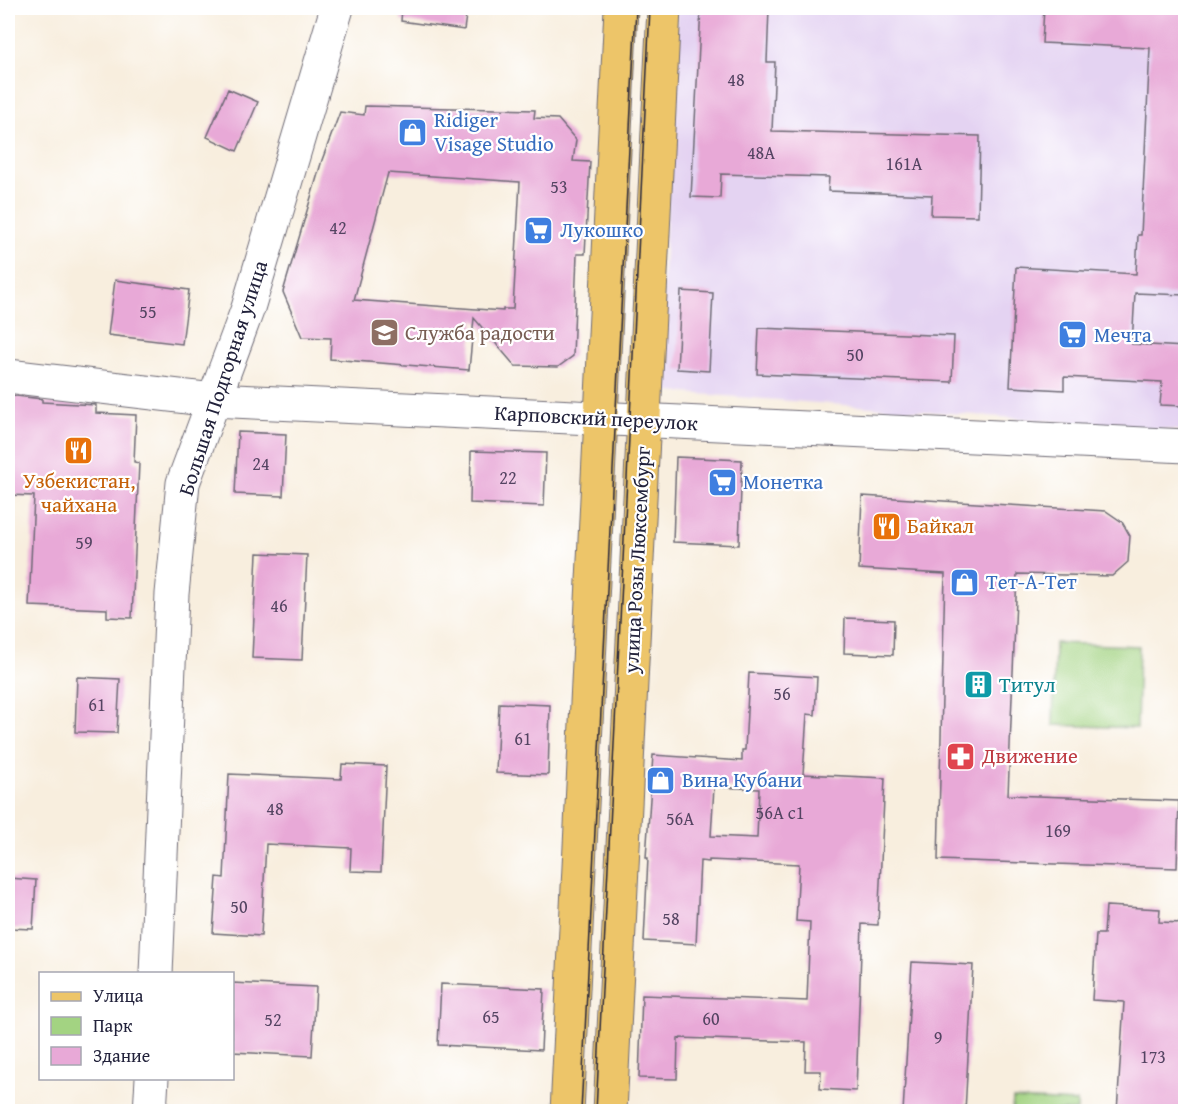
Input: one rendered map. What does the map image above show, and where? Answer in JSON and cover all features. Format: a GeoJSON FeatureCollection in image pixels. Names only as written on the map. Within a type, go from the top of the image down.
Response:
{"type":"FeatureCollection","features":[{"type":"Feature","properties":{"kind":"main road","name":"улица Розы Люксембург"},"geometry":{"type":"LineString","coordinates":[[567,1112],[621,8]]}},
{"type":"Feature","properties":{"kind":"main road","name":"улица Розы Люксембург"},"geometry":{"type":"LineString","coordinates":[[610,1112],[664,8]]}},
{"type":"Feature","properties":{"kind":"street","name":"Большая Подгорная улица"},"geometry":{"type":"LineString","coordinates":[[156,972],[172,594],[183,483],[248,308],[337,8]]}},
{"type":"Feature","properties":{"kind":"street","name":"Карповский переулок"},"geometry":{"type":"LineString","coordinates":[[8,376],[213,400],[1185,446]]}},
{"type":"Feature","properties":{"kind":"street"},"geometry":{"type":"LineString","coordinates":[[150,1112],[152,1080]]}},
{"type":"Feature","properties":{"kind":"shaded area"},"geometry":{"type":"Polygon","coordinates":[[[677,8],[1185,8],[1185,431],[658,391],[677,8]]]}},
{"type":"Feature","properties":{"kind":"green space"},"geometry":{"type":"Polygon","coordinates":[[[1055,643],[1139,646],[1137,728],[1053,725],[1055,643]]]}},
{"type":"Feature","properties":{"kind":"green space"},"geometry":{"type":"Polygon","coordinates":[[[1013,1099],[1077,1102],[1077,1111],[1012,1111],[1013,1099]]]}},
{"type":"Feature","properties":{"kind":"building"},"geometry":{"type":"Polygon","coordinates":[[[402,8],[467,8],[464,30],[401,21],[402,8]]]}},
{"type":"Feature","properties":{"kind":"building"},"geometry":{"type":"Polygon","coordinates":[[[701,8],[769,8],[767,62],[775,62],[772,131],[980,136],[978,216],[931,215],[932,195],[828,191],[829,177],[721,174],[720,198],[691,197],[701,8]]]}},
{"type":"Feature","properties":{"kind":"building"},"geometry":{"type":"Polygon","coordinates":[[[1044,8],[1185,8],[1185,295],[1135,293],[1132,344],[1185,347],[1185,406],[1160,405],[1162,382],[1064,377],[1064,390],[1010,387],[1016,267],[1136,274],[1138,235],[1141,235],[1150,48],[1042,43],[1044,8]]]}},
{"type":"Feature","properties":{"kind":"building"},"geometry":{"type":"Polygon","coordinates":[[[228,89],[258,102],[237,151],[207,137],[228,89]]]}},
{"type":"Feature","properties":{"kind":"building"},"geometry":{"type":"Polygon","coordinates":[[[365,106],[535,110],[534,118],[558,119],[576,140],[573,161],[590,162],[585,254],[577,254],[573,356],[558,367],[515,366],[474,318],[469,370],[330,359],[331,338],[302,337],[283,292],[322,160],[340,112],[364,115],[365,106]],[[388,173],[354,300],[503,311],[503,309],[513,309],[520,182],[388,173]]]}},
{"type":"Feature","properties":{"kind":"building"},"geometry":{"type":"Polygon","coordinates":[[[115,280],[189,290],[182,344],[108,335],[115,280]]]}},
{"type":"Feature","properties":{"kind":"building"},"geometry":{"type":"Polygon","coordinates":[[[681,291],[713,293],[709,371],[677,369],[681,291]]]}},
{"type":"Feature","properties":{"kind":"building"},"geometry":{"type":"Polygon","coordinates":[[[759,328],[954,336],[952,382],[757,374],[759,328]]]}},
{"type":"Feature","properties":{"kind":"building"},"geometry":{"type":"Polygon","coordinates":[[[8,395],[42,399],[42,402],[96,405],[96,413],[136,415],[134,462],[139,463],[132,618],[107,617],[107,609],[29,606],[34,496],[8,495],[8,395]]]}},
{"type":"Feature","properties":{"kind":"building"},"geometry":{"type":"Polygon","coordinates":[[[238,432],[286,434],[283,496],[235,494],[238,432]]]}},
{"type":"Feature","properties":{"kind":"building"},"geometry":{"type":"Polygon","coordinates":[[[471,451],[546,453],[544,506],[470,503],[471,451]]]}},
{"type":"Feature","properties":{"kind":"building"},"geometry":{"type":"Polygon","coordinates":[[[676,457],[742,460],[739,545],[673,542],[676,457]]]}},
{"type":"Feature","properties":{"kind":"building","name":"Титул"},"geometry":{"type":"Polygon","coordinates":[[[862,496],[1106,511],[1122,522],[1130,536],[1128,562],[1112,576],[1017,574],[1008,795],[1179,801],[1177,868],[938,860],[945,574],[859,569],[862,496]]]}},
{"type":"Feature","properties":{"kind":"building"},"geometry":{"type":"Polygon","coordinates":[[[257,553],[307,555],[302,660],[252,658],[257,553]]]}},
{"type":"Feature","properties":{"kind":"building"},"geometry":{"type":"Polygon","coordinates":[[[845,618],[894,620],[893,655],[844,653],[845,618]]]}},
{"type":"Feature","properties":{"kind":"building"},"geometry":{"type":"Polygon","coordinates":[[[749,673],[817,677],[815,715],[807,714],[803,774],[885,778],[878,925],[862,924],[856,1091],[820,1089],[821,1071],[805,1071],[806,1042],[678,1038],[677,1079],[639,1078],[642,995],[807,1001],[810,922],[796,921],[799,864],[700,861],[696,944],[644,941],[648,858],[646,858],[653,755],[742,761],[742,750],[745,750],[749,673]],[[714,787],[711,836],[757,838],[759,789],[714,787]]]}},
{"type":"Feature","properties":{"kind":"building"},"geometry":{"type":"Polygon","coordinates":[[[77,677],[120,679],[117,733],[75,732],[77,677]]]}},
{"type":"Feature","properties":{"kind":"building"},"geometry":{"type":"Polygon","coordinates":[[[499,703],[550,705],[548,775],[496,773],[499,703]]]}},
{"type":"Feature","properties":{"kind":"building"},"geometry":{"type":"Polygon","coordinates":[[[342,764],[386,766],[381,872],[350,871],[351,848],[266,844],[261,936],[213,933],[217,877],[224,878],[229,774],[341,779],[342,764]]]}},
{"type":"Feature","properties":{"kind":"building"},"geometry":{"type":"Polygon","coordinates":[[[8,878],[36,880],[33,929],[8,928],[8,878]]]}},
{"type":"Feature","properties":{"kind":"building"},"geometry":{"type":"Polygon","coordinates":[[[1106,906],[1160,909],[1159,922],[1182,923],[1181,950],[1185,950],[1185,1112],[1117,1112],[1124,1002],[1092,1000],[1096,934],[1104,934],[1106,906]]]}},
{"type":"Feature","properties":{"kind":"building"},"geometry":{"type":"Polygon","coordinates":[[[912,962],[973,965],[965,1112],[903,1112],[912,962]]]}},
{"type":"Feature","properties":{"kind":"building"},"geometry":{"type":"Polygon","coordinates":[[[234,983],[316,987],[312,1056],[234,1052],[234,983]]]}},
{"type":"Feature","properties":{"kind":"building"},"geometry":{"type":"Polygon","coordinates":[[[441,984],[544,989],[541,1050],[438,1045],[441,984]]]}},
{"type":"Feature","properties":{"kind":"tram line"},"geometry":{"type":"LineString","coordinates":[[581,1112],[636,8]]}},
{"type":"Feature","properties":{"kind":"tram line"},"geometry":{"type":"LineString","coordinates":[[596,1112],[650,8]]}},
{"type":"Feature","properties":{"kind":"place","name":"Ridiger Visage Studio"},"geometry":{"type":"Point","coordinates":[413,132]}},
{"type":"Feature","properties":{"kind":"place","name":"Лукошко"},"geometry":{"type":"Point","coordinates":[539,230]}},
{"type":"Feature","properties":{"kind":"place","name":"Служба радости"},"geometry":{"type":"Point","coordinates":[384,333]}},
{"type":"Feature","properties":{"kind":"place","name":"Мечта"},"geometry":{"type":"Point","coordinates":[1073,335]}},
{"type":"Feature","properties":{"kind":"place","name":"Узбекистан, чайхана"},"geometry":{"type":"Point","coordinates":[79,450]}},
{"type":"Feature","properties":{"kind":"place","name":"Монетка"},"geometry":{"type":"Point","coordinates":[722,482]}},
{"type":"Feature","properties":{"kind":"place","name":"Байкал"},"geometry":{"type":"Point","coordinates":[886,526]}},
{"type":"Feature","properties":{"kind":"place","name":"Тет-А-Тет"},"geometry":{"type":"Point","coordinates":[965,582]}},
{"type":"Feature","properties":{"kind":"place","name":"Титул"},"geometry":{"type":"Point","coordinates":[978,685]}},
{"type":"Feature","properties":{"kind":"place","name":"Движение"},"geometry":{"type":"Point","coordinates":[961,756]}},
{"type":"Feature","properties":{"kind":"place","name":"Вина Кубани"},"geometry":{"type":"Point","coordinates":[661,780]}}]}
